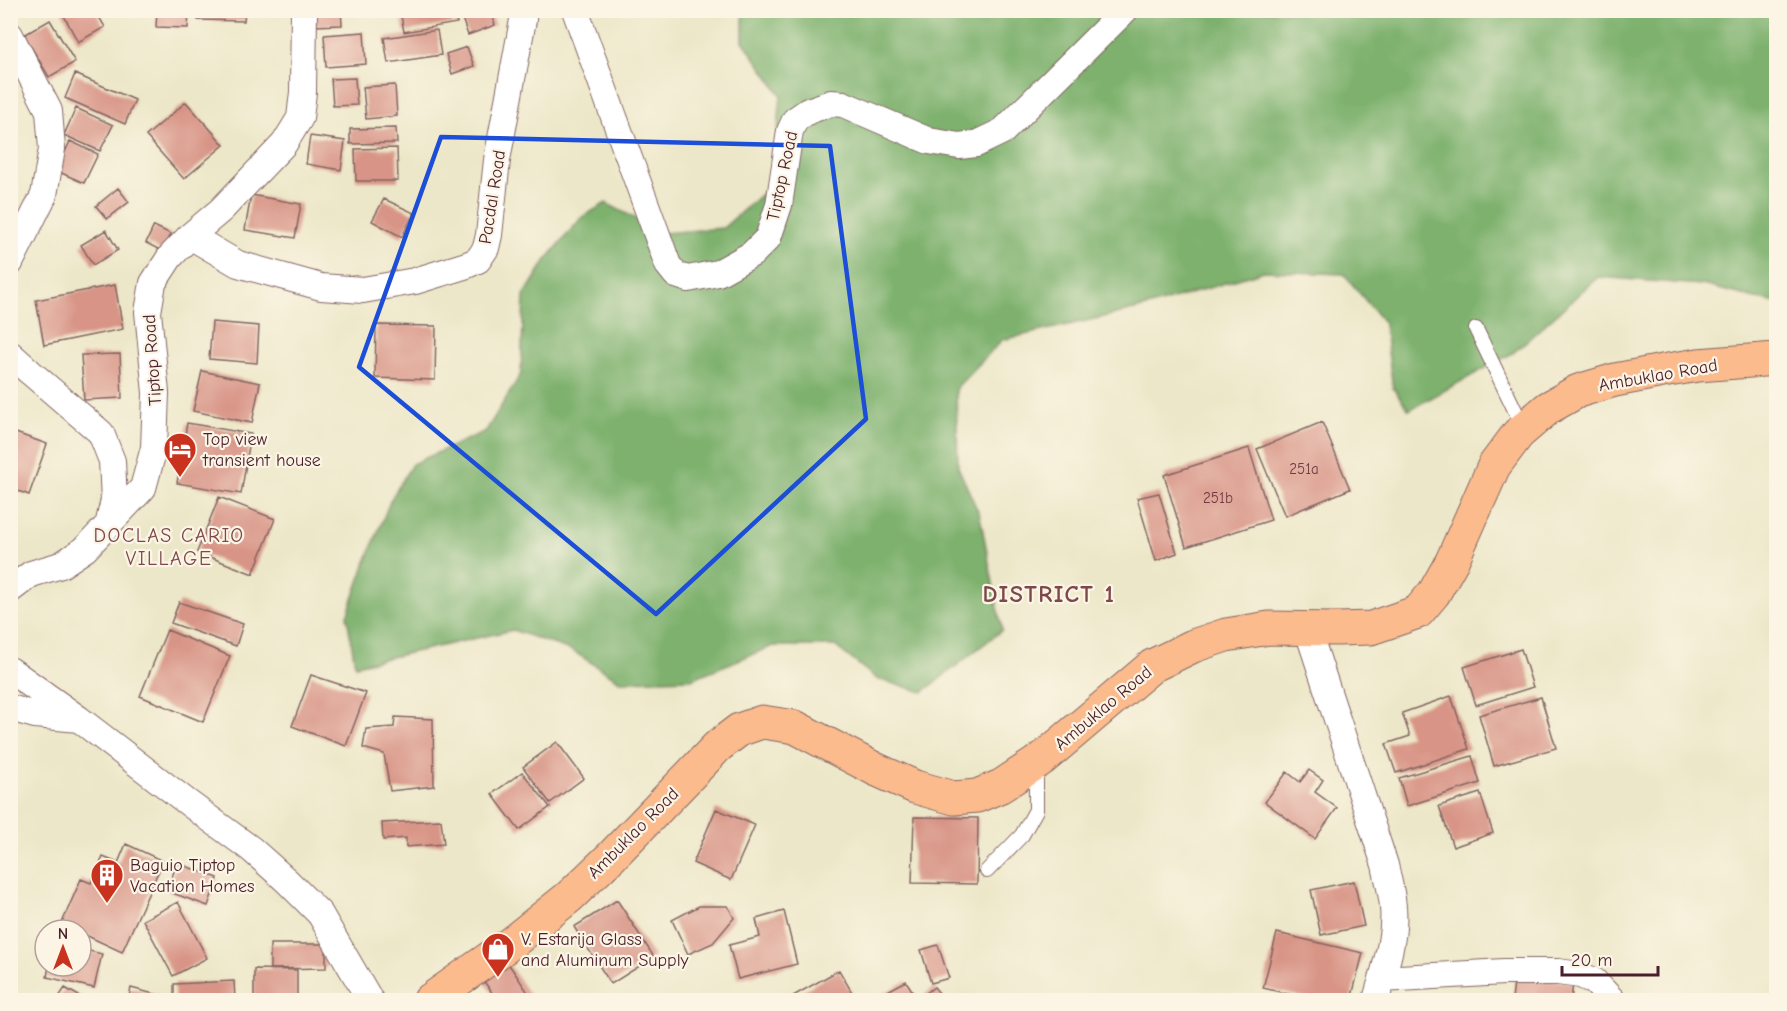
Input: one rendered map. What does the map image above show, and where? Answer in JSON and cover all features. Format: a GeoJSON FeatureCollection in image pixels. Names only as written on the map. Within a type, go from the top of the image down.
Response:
{"type":"FeatureCollection","features":[{"type":"Feature","properties":{"kind":"main road","name":"Ambuklao Road"},"geometry":{"type":"LineString","coordinates":[[430,1000],[514,941],[569,897],[718,746],[739,730],[762,722],[795,727],[875,770],[915,787],[954,798],[977,796],[1001,786],[1036,764],[1152,666],[1192,645],[1226,635],[1269,628],[1371,628],[1418,612],[1434,593],[1452,561],[1494,466],[1524,429],[1548,408],[1578,391],[1615,380],[1698,365],[1776,358]]}},
{"type":"Feature","properties":{"kind":"street","name":"Tiptop Road"},"geometry":{"type":"LineString","coordinates":[[10,590],[31,574],[61,565],[85,549],[143,488],[154,448],[156,393],[148,312],[153,283],[170,257],[190,236],[221,210],[284,144],[300,118],[303,92],[304,10]]}},
{"type":"Feature","properties":{"kind":"street","name":"Pacdal Road"},"geometry":{"type":"LineString","coordinates":[[190,236],[238,264],[321,287],[363,290],[414,282],[478,260],[486,248],[489,235],[498,160],[523,10]]}},
{"type":"Feature","properties":{"kind":"street","name":"Tiptop Road"},"geometry":{"type":"LineString","coordinates":[[575,10],[668,265],[676,275],[688,279],[718,273],[752,254],[768,238],[779,205],[790,131],[795,120],[808,111],[831,103],[843,104],[929,141],[959,146],[976,144],[1003,131],[1125,10]]}},
{"type":"Feature","properties":{"kind":"street"},"geometry":{"type":"LineString","coordinates":[[10,35],[49,111],[52,148],[44,195],[10,262]]}},
{"type":"Feature","properties":{"kind":"street"},"geometry":{"type":"LineString","coordinates":[[10,354],[101,433],[112,461],[114,500],[107,526]]}},
{"type":"Feature","properties":{"kind":"street"},"geometry":{"type":"LineString","coordinates":[[1307,628],[1392,893],[1394,909],[1391,939],[1379,990],[1504,972],[1558,972],[1580,975],[1594,981],[1612,1000]]}},
{"type":"Feature","properties":{"kind":"street"},"geometry":{"type":"LineString","coordinates":[[10,670],[80,719],[251,849],[320,914],[370,1000]]}},
{"type":"Feature","properties":{"kind":"street"},"geometry":{"type":"LineString","coordinates":[[10,708],[35,715],[80,719]]}},
{"type":"Feature","properties":{"kind":"lane"},"geometry":{"type":"LineString","coordinates":[[1476,329],[1524,429]]}},
{"type":"Feature","properties":{"kind":"lane"},"geometry":{"type":"LineString","coordinates":[[987,871],[1022,836],[1036,810],[1036,764]]}},
{"type":"Feature","properties":{"kind":"highlighted area"},"geometry":{"type":"Polygon","coordinates":[[[441,137],[830,146],[866,419],[656,614],[359,367],[441,137]]]}},
{"type":"Feature","properties":{"kind":"green space"},"geometry":{"type":"Polygon","coordinates":[[[743,11],[1776,11],[1776,303],[1702,285],[1598,277],[1513,353],[1409,410],[1393,388],[1384,323],[1344,274],[1264,271],[1147,307],[1002,340],[956,388],[958,467],[980,516],[1002,630],[923,692],[877,679],[835,646],[773,646],[691,679],[620,681],[573,651],[513,630],[355,665],[347,616],[391,499],[412,464],[486,431],[521,374],[524,296],[546,260],[582,217],[606,203],[663,233],[723,228],[773,184],[781,95],[743,41],[743,11]]]}},
{"type":"Feature","properties":{"kind":"building"},"geometry":{"type":"Polygon","coordinates":[[[61,10],[95,10],[105,27],[78,42],[61,10]]]}},
{"type":"Feature","properties":{"kind":"building"},"geometry":{"type":"Polygon","coordinates":[[[157,10],[189,10],[188,28],[156,27],[157,10]]]}},
{"type":"Feature","properties":{"kind":"building"},"geometry":{"type":"Polygon","coordinates":[[[198,10],[245,10],[244,21],[198,20],[198,10]]]}},
{"type":"Feature","properties":{"kind":"building"},"geometry":{"type":"Polygon","coordinates":[[[312,10],[341,10],[342,25],[313,26],[312,10]]]}},
{"type":"Feature","properties":{"kind":"building"},"geometry":{"type":"Polygon","coordinates":[[[400,10],[455,10],[457,23],[404,32],[400,10]]]}},
{"type":"Feature","properties":{"kind":"building"},"geometry":{"type":"Polygon","coordinates":[[[467,10],[491,10],[495,25],[468,35],[460,13],[467,10]]]}},
{"type":"Feature","properties":{"kind":"building"},"geometry":{"type":"Polygon","coordinates":[[[50,20],[75,62],[49,77],[24,35],[50,20]]]}},
{"type":"Feature","properties":{"kind":"building"},"geometry":{"type":"Polygon","coordinates":[[[437,30],[441,55],[388,63],[384,38],[437,30]]]}},
{"type":"Feature","properties":{"kind":"building"},"geometry":{"type":"Polygon","coordinates":[[[364,32],[366,64],[326,67],[324,35],[364,32]]]}},
{"type":"Feature","properties":{"kind":"building"},"geometry":{"type":"Polygon","coordinates":[[[467,47],[474,66],[452,74],[446,54],[467,47]]]}},
{"type":"Feature","properties":{"kind":"building"},"geometry":{"type":"Polygon","coordinates":[[[75,74],[135,100],[125,124],[65,98],[75,74]]]}},
{"type":"Feature","properties":{"kind":"building"},"geometry":{"type":"Polygon","coordinates":[[[355,78],[357,105],[333,106],[331,79],[355,78]]]}},
{"type":"Feature","properties":{"kind":"building"},"geometry":{"type":"Polygon","coordinates":[[[395,85],[397,116],[366,119],[363,87],[395,85]]]}},
{"type":"Feature","properties":{"kind":"building"},"geometry":{"type":"Polygon","coordinates":[[[186,102],[224,145],[184,179],[146,136],[186,102]]]}},
{"type":"Feature","properties":{"kind":"building"},"geometry":{"type":"Polygon","coordinates":[[[76,108],[113,125],[100,151],[64,135],[76,108]]]}},
{"type":"Feature","properties":{"kind":"building"},"geometry":{"type":"Polygon","coordinates":[[[396,128],[397,143],[350,144],[350,129],[396,128]]]}},
{"type":"Feature","properties":{"kind":"building"},"geometry":{"type":"Polygon","coordinates":[[[310,136],[345,141],[341,170],[306,164],[310,136]]]}},
{"type":"Feature","properties":{"kind":"building"},"geometry":{"type":"Polygon","coordinates":[[[70,141],[98,154],[84,183],[57,171],[70,141]]]}},
{"type":"Feature","properties":{"kind":"building"},"geometry":{"type":"Polygon","coordinates":[[[397,148],[398,181],[356,181],[355,149],[397,148]]]}},
{"type":"Feature","properties":{"kind":"building"},"geometry":{"type":"Polygon","coordinates":[[[118,188],[129,202],[107,219],[96,206],[118,188]]]}},
{"type":"Feature","properties":{"kind":"building"},"geometry":{"type":"Polygon","coordinates":[[[251,195],[301,204],[295,238],[245,230],[251,195]]]}},
{"type":"Feature","properties":{"kind":"building"},"geometry":{"type":"Polygon","coordinates":[[[384,199],[414,213],[402,237],[372,221],[384,199]]]}},
{"type":"Feature","properties":{"kind":"building"},"geometry":{"type":"Polygon","coordinates":[[[154,226],[171,234],[162,251],[146,243],[154,226]]]}},
{"type":"Feature","properties":{"kind":"building"},"geometry":{"type":"Polygon","coordinates":[[[106,230],[118,250],[93,265],[81,245],[106,230]]]}},
{"type":"Feature","properties":{"kind":"building"},"geometry":{"type":"Polygon","coordinates":[[[115,285],[123,329],[44,345],[36,300],[115,285]]]}},
{"type":"Feature","properties":{"kind":"building"},"geometry":{"type":"Polygon","coordinates":[[[212,322],[259,326],[257,363],[209,359],[212,322]]]}},
{"type":"Feature","properties":{"kind":"building"},"geometry":{"type":"Polygon","coordinates":[[[376,325],[436,326],[435,380],[375,378],[376,325]]]}},
{"type":"Feature","properties":{"kind":"building"},"geometry":{"type":"Polygon","coordinates":[[[120,354],[122,398],[84,400],[81,355],[120,354]]]}},
{"type":"Feature","properties":{"kind":"building"},"geometry":{"type":"Polygon","coordinates":[[[202,371],[260,383],[252,423],[193,411],[202,371]]]}},
{"type":"Feature","properties":{"kind":"building"},"geometry":{"type":"Polygon","coordinates":[[[1322,422],[1350,489],[1285,516],[1257,449],[1322,422]]]}},
{"type":"Feature","properties":{"kind":"building"},"geometry":{"type":"Polygon","coordinates":[[[187,423],[251,434],[241,494],[177,483],[187,423]]]}},
{"type":"Feature","properties":{"kind":"building"},"geometry":{"type":"Polygon","coordinates":[[[10,431],[47,444],[29,495],[10,488],[10,431]]]}},
{"type":"Feature","properties":{"kind":"building"},"geometry":{"type":"Polygon","coordinates":[[[1249,448],[1271,520],[1186,547],[1164,475],[1249,448]]]}},
{"type":"Feature","properties":{"kind":"building"},"geometry":{"type":"Polygon","coordinates":[[[1159,493],[1177,553],[1156,561],[1137,498],[1159,493]]]}},
{"type":"Feature","properties":{"kind":"building"},"geometry":{"type":"Polygon","coordinates":[[[219,497],[275,519],[253,574],[197,552],[219,497]]]}},
{"type":"Feature","properties":{"kind":"building"},"geometry":{"type":"Polygon","coordinates":[[[179,602],[243,624],[236,646],[171,623],[179,602]]]}},
{"type":"Feature","properties":{"kind":"building"},"geometry":{"type":"Polygon","coordinates":[[[167,630],[230,656],[203,722],[140,696],[167,630]]]}},
{"type":"Feature","properties":{"kind":"building"},"geometry":{"type":"Polygon","coordinates":[[[1521,649],[1533,687],[1476,705],[1464,667],[1521,649]]]}},
{"type":"Feature","properties":{"kind":"building"},"geometry":{"type":"Polygon","coordinates":[[[311,675],[366,693],[346,746],[292,726],[311,675]]]}},
{"type":"Feature","properties":{"kind":"building"},"geometry":{"type":"Polygon","coordinates":[[[1451,696],[1469,749],[1396,773],[1386,744],[1410,736],[1402,713],[1451,696]]]}},
{"type":"Feature","properties":{"kind":"building"},"geometry":{"type":"Polygon","coordinates":[[[1541,697],[1556,748],[1494,766],[1479,715],[1541,697]]]}},
{"type":"Feature","properties":{"kind":"building"},"geometry":{"type":"Polygon","coordinates":[[[395,717],[433,719],[434,786],[390,791],[384,754],[363,748],[366,729],[394,727],[395,717]]]}},
{"type":"Feature","properties":{"kind":"building"},"geometry":{"type":"Polygon","coordinates":[[[557,742],[584,778],[550,803],[523,767],[557,742]]]}},
{"type":"Feature","properties":{"kind":"building"},"geometry":{"type":"Polygon","coordinates":[[[1472,756],[1480,783],[1407,806],[1399,778],[1472,756]]]}},
{"type":"Feature","properties":{"kind":"building"},"geometry":{"type":"Polygon","coordinates":[[[1309,770],[1323,780],[1315,792],[1337,808],[1315,839],[1265,802],[1287,772],[1300,782],[1309,770]]]}},
{"type":"Feature","properties":{"kind":"building"},"geometry":{"type":"Polygon","coordinates":[[[522,772],[550,807],[519,830],[492,794],[522,772]]]}},
{"type":"Feature","properties":{"kind":"building"},"geometry":{"type":"Polygon","coordinates":[[[1480,793],[1493,833],[1453,847],[1439,806],[1480,793]]]}},
{"type":"Feature","properties":{"kind":"building"},"geometry":{"type":"Polygon","coordinates":[[[716,809],[755,825],[731,880],[693,863],[716,809]]]}},
{"type":"Feature","properties":{"kind":"building"},"geometry":{"type":"Polygon","coordinates":[[[914,817],[978,818],[977,884],[912,883],[914,817]]]}},
{"type":"Feature","properties":{"kind":"building"},"geometry":{"type":"Polygon","coordinates":[[[441,820],[444,844],[406,847],[406,838],[383,840],[382,823],[441,820]]]}},
{"type":"Feature","properties":{"kind":"building","name":"Baguio Tiptop Vacation Homes"},"geometry":{"type":"Polygon","coordinates":[[[126,844],[163,861],[122,952],[93,939],[93,918],[64,918],[81,879],[91,883],[103,857],[118,863],[126,844]]]}},
{"type":"Feature","properties":{"kind":"building"},"geometry":{"type":"Polygon","coordinates":[[[177,863],[218,878],[208,906],[167,891],[177,863]]]}},
{"type":"Feature","properties":{"kind":"building"},"geometry":{"type":"Polygon","coordinates":[[[1354,881],[1364,926],[1321,935],[1311,890],[1354,881]]]}},
{"type":"Feature","properties":{"kind":"building"},"geometry":{"type":"Polygon","coordinates":[[[617,900],[654,957],[611,984],[574,927],[617,900]]]}},
{"type":"Feature","properties":{"kind":"building"},"geometry":{"type":"Polygon","coordinates":[[[178,902],[207,958],[173,976],[143,920],[178,902]]]}},
{"type":"Feature","properties":{"kind":"building"},"geometry":{"type":"Polygon","coordinates":[[[699,906],[728,906],[734,918],[713,943],[688,954],[672,920],[699,906]]]}},
{"type":"Feature","properties":{"kind":"building"},"geometry":{"type":"Polygon","coordinates":[[[784,911],[797,964],[738,979],[729,945],[760,937],[756,919],[784,911]]]}},
{"type":"Feature","properties":{"kind":"building"},"geometry":{"type":"Polygon","coordinates":[[[1277,933],[1363,953],[1351,1000],[1314,1000],[1263,988],[1277,933]]]}},
{"type":"Feature","properties":{"kind":"building"},"geometry":{"type":"Polygon","coordinates":[[[270,944],[326,944],[326,968],[270,969],[270,944]]]}},
{"type":"Feature","properties":{"kind":"building"},"geometry":{"type":"Polygon","coordinates":[[[938,945],[949,978],[931,983],[921,950],[938,945]]]}},
{"type":"Feature","properties":{"kind":"building"},"geometry":{"type":"Polygon","coordinates":[[[93,952],[102,954],[94,988],[51,978],[93,978],[93,952]]]}},
{"type":"Feature","properties":{"kind":"building"},"geometry":{"type":"Polygon","coordinates":[[[508,963],[533,1000],[497,1000],[483,980],[508,963]]]}},
{"type":"Feature","properties":{"kind":"building"},"geometry":{"type":"Polygon","coordinates":[[[254,969],[297,970],[297,1000],[254,1000],[254,969]]]}},
{"type":"Feature","properties":{"kind":"building"},"geometry":{"type":"Polygon","coordinates":[[[839,970],[854,996],[846,1000],[786,1000],[839,970]]]}},
{"type":"Feature","properties":{"kind":"building"},"geometry":{"type":"Polygon","coordinates":[[[1515,975],[1573,983],[1571,1000],[1512,1000],[1515,975]]]}},
{"type":"Feature","properties":{"kind":"building"},"geometry":{"type":"Polygon","coordinates":[[[234,981],[235,1000],[174,1000],[174,984],[234,981]]]}},
{"type":"Feature","properties":{"kind":"building"},"geometry":{"type":"Polygon","coordinates":[[[906,981],[918,1000],[877,1000],[875,998],[906,981]]]}},
{"type":"Feature","properties":{"kind":"building"},"geometry":{"type":"Polygon","coordinates":[[[934,987],[945,1000],[924,1000],[921,997],[934,987]]]}},
{"type":"Feature","properties":{"kind":"building"},"geometry":{"type":"Polygon","coordinates":[[[65,988],[86,1000],[57,1000],[65,988]]]}},
{"type":"Feature","properties":{"kind":"building"},"geometry":{"type":"Polygon","coordinates":[[[131,988],[166,997],[165,1000],[128,1000],[131,988]]]}},
{"type":"Feature","properties":{"kind":"place","name":"Top view transient house"},"geometry":{"type":"Point","coordinates":[180,478]}},
{"type":"Feature","properties":{"kind":"place","name":"Baguio Tiptop Vacation Homes"},"geometry":{"type":"Point","coordinates":[107,904]}},
{"type":"Feature","properties":{"kind":"place","name":"V. Estarija Glass and Aluminum Supply"},"geometry":{"type":"Point","coordinates":[498,978]}},
{"type":"Feature","properties":{"kind":"district","name":"DOCLAS CARIO VILLAGE"},"geometry":{"type":"Point","coordinates":[169,546]}},
{"type":"Feature","properties":{"kind":"district","name":"DISTRICT 1"},"geometry":{"type":"Point","coordinates":[1049,594]}}]}
